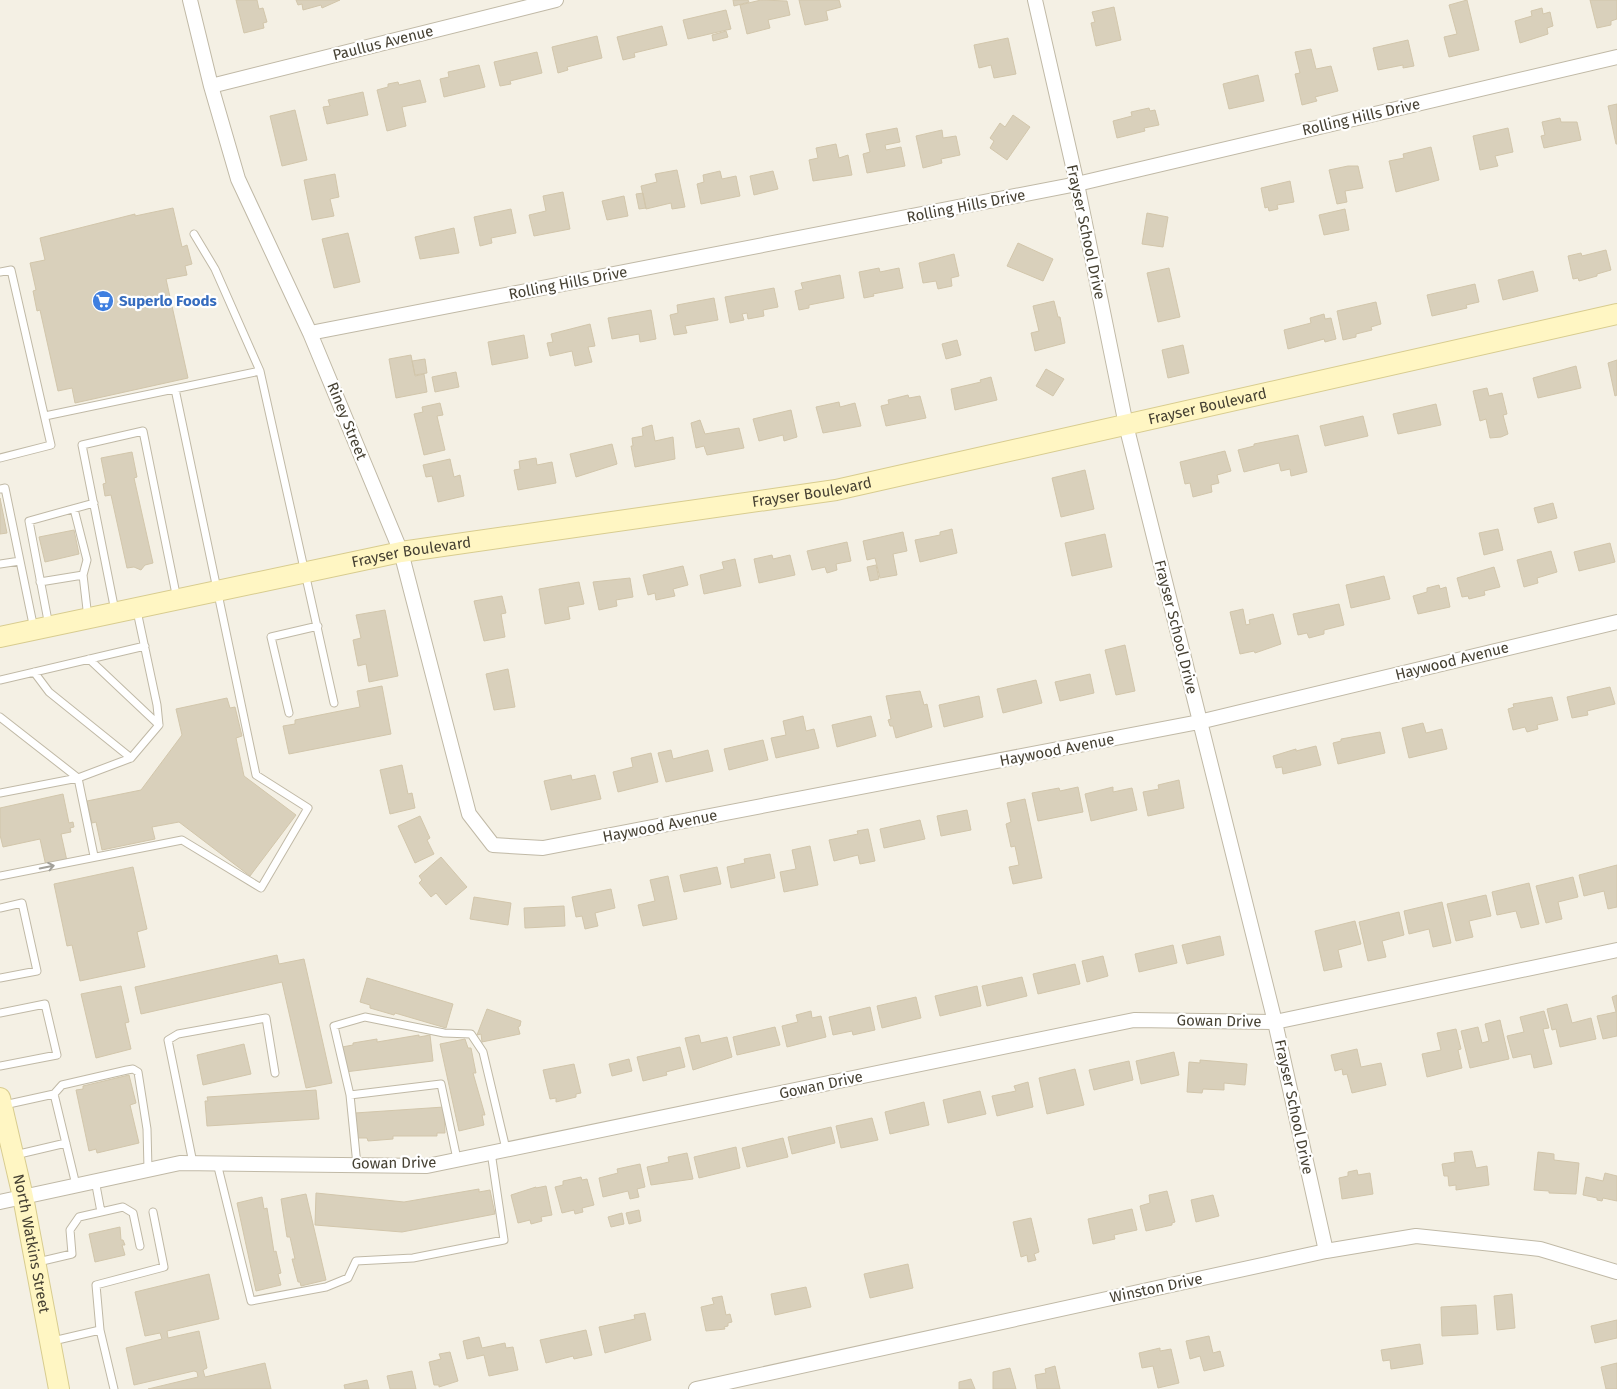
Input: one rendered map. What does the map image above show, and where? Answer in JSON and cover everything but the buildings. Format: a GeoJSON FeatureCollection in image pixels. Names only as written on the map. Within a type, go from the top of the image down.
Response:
{"type":"FeatureCollection","features":[{"type":"Feature","properties":{"kind":"main road","name":"Frayser Boulevard"},"geometry":{"type":"LineString","coordinates":[[0,637],[401,552],[836,490],[1617,314]]}},
{"type":"Feature","properties":{"kind":"main road","name":"North Watkins Street"},"geometry":{"type":"LineString","coordinates":[[1,1102],[23,1197],[59,1389]]}},
{"type":"Feature","properties":{"kind":"street","name":"Riney Street"},"geometry":{"type":"LineString","coordinates":[[190,0],[211,86],[238,179],[310,333],[401,552],[469,814],[493,845]]}},
{"type":"Feature","properties":{"kind":"street","name":"Paullus Avenue"},"geometry":{"type":"LineString","coordinates":[[211,86],[556,0]]}},
{"type":"Feature","properties":{"kind":"street","name":"Frayser School Drive"},"geometry":{"type":"LineString","coordinates":[[1035,0],[1077,184],[1126,425],[1275,1022],[1326,1251]]}},
{"type":"Feature","properties":{"kind":"street","name":"Rolling Hills Drive"},"geometry":{"type":"LineString","coordinates":[[310,333],[1077,184],[1617,56]]}},
{"type":"Feature","properties":{"kind":"street","name":"Haywood Avenue"},"geometry":{"type":"LineString","coordinates":[[493,845],[543,848],[1199,722],[1617,622]]}},
{"type":"Feature","properties":{"kind":"street","name":"Gowan Drive"},"geometry":{"type":"LineString","coordinates":[[0,1202],[180,1163],[428,1166],[1134,1020],[1275,1022],[1617,950]]}},
{"type":"Feature","properties":{"kind":"street","name":"Winston Drive"},"geometry":{"type":"LineString","coordinates":[[696,1389],[714,1387],[1326,1251],[1416,1236],[1540,1249],[1617,1272]]}},
{"type":"Feature","properties":{"kind":"lane"},"geometry":{"type":"LineString","coordinates":[[194,234],[215,268],[260,371],[334,703]]}},
{"type":"Feature","properties":{"kind":"lane"},"geometry":{"type":"LineString","coordinates":[[0,272],[11,270],[51,445],[0,458]]}},
{"type":"Feature","properties":{"kind":"lane"},"geometry":{"type":"LineString","coordinates":[[45,416],[260,371]]}},
{"type":"Feature","properties":{"kind":"lane"},"geometry":{"type":"LineString","coordinates":[[0,876],[182,840],[262,888],[308,808],[256,775],[175,389]]}},
{"type":"Feature","properties":{"kind":"lane"},"geometry":{"type":"LineString","coordinates":[[116,612],[82,445],[144,431],[177,599]]}},
{"type":"Feature","properties":{"kind":"lane"},"geometry":{"type":"LineString","coordinates":[[0,489],[5,488],[20,560],[42,628]]}},
{"type":"Feature","properties":{"kind":"lane"},"geometry":{"type":"LineString","coordinates":[[42,628],[40,582],[29,521],[94,504]]}},
{"type":"Feature","properties":{"kind":"lane"},"geometry":{"type":"LineString","coordinates":[[74,508],[87,560],[83,575],[88,618]]}},
{"type":"Feature","properties":{"kind":"lane"},"geometry":{"type":"LineString","coordinates":[[0,564],[20,560]]}},
{"type":"Feature","properties":{"kind":"lane"},"geometry":{"type":"LineString","coordinates":[[40,582],[83,575]]}},
{"type":"Feature","properties":{"kind":"lane"},"geometry":{"type":"LineString","coordinates":[[0,793],[78,778],[131,758],[159,724],[157,705],[136,608]]}},
{"type":"Feature","properties":{"kind":"lane"},"geometry":{"type":"LineString","coordinates":[[289,713],[271,637],[318,626]]}},
{"type":"Feature","properties":{"kind":"lane"},"geometry":{"type":"LineString","coordinates":[[0,680],[145,646]]}},
{"type":"Feature","properties":{"kind":"lane"},"geometry":{"type":"LineString","coordinates":[[89,659],[159,724]]}},
{"type":"Feature","properties":{"kind":"lane"},"geometry":{"type":"LineString","coordinates":[[34,672],[48,692],[131,758]]}},
{"type":"Feature","properties":{"kind":"lane"},"geometry":{"type":"LineString","coordinates":[[0,717],[78,778],[94,856]]}},
{"type":"Feature","properties":{"kind":"lane"},"geometry":{"type":"LineString","coordinates":[[0,908],[22,903],[37,971],[0,978]]}},
{"type":"Feature","properties":{"kind":"lane"},"geometry":{"type":"LineString","coordinates":[[0,1013],[45,1004],[57,1055],[0,1066]]}},
{"type":"Feature","properties":{"kind":"lane"},"geometry":{"type":"LineString","coordinates":[[357,1165],[350,1095],[334,1026],[366,1017],[444,1033],[471,1034],[483,1052],[506,1150]]}},
{"type":"Feature","properties":{"kind":"lane"},"geometry":{"type":"LineString","coordinates":[[193,1163],[168,1040],[178,1034],[266,1018],[275,1073]]}},
{"type":"Feature","properties":{"kind":"lane"},"geometry":{"type":"LineString","coordinates":[[1,1102],[54,1094],[62,1085],[133,1069],[138,1072],[147,1129],[148,1169]]}},
{"type":"Feature","properties":{"kind":"lane"},"geometry":{"type":"LineString","coordinates":[[350,1095],[441,1084],[457,1159]]}},
{"type":"Feature","properties":{"kind":"lane"},"geometry":{"type":"LineString","coordinates":[[54,1094],[76,1185]]}},
{"type":"Feature","properties":{"kind":"lane"},"geometry":{"type":"LineString","coordinates":[[12,1156],[66,1143]]}},
{"type":"Feature","properties":{"kind":"lane"},"geometry":{"type":"LineString","coordinates":[[217,1163],[251,1301],[326,1287],[348,1278],[356,1261],[413,1258],[504,1240],[491,1152]]}},
{"type":"Feature","properties":{"kind":"lane"},"geometry":{"type":"LineString","coordinates":[[95,1180],[101,1212]]}},
{"type":"Feature","properties":{"kind":"lane"},"geometry":{"type":"LineString","coordinates":[[35,1263],[72,1254],[70,1230],[79,1217],[123,1207],[134,1213],[140,1246]]}},
{"type":"Feature","properties":{"kind":"lane"},"geometry":{"type":"LineString","coordinates":[[114,1389],[100,1330],[96,1285],[164,1267],[153,1212]]}},
{"type":"Feature","properties":{"kind":"lane"},"geometry":{"type":"LineString","coordinates":[[50,1341],[100,1330]]}},
{"type":"Feature","properties":{"kind":"place","name":"Superlo Foods"},"geometry":{"type":"Point","coordinates":[103,301]}}]}
